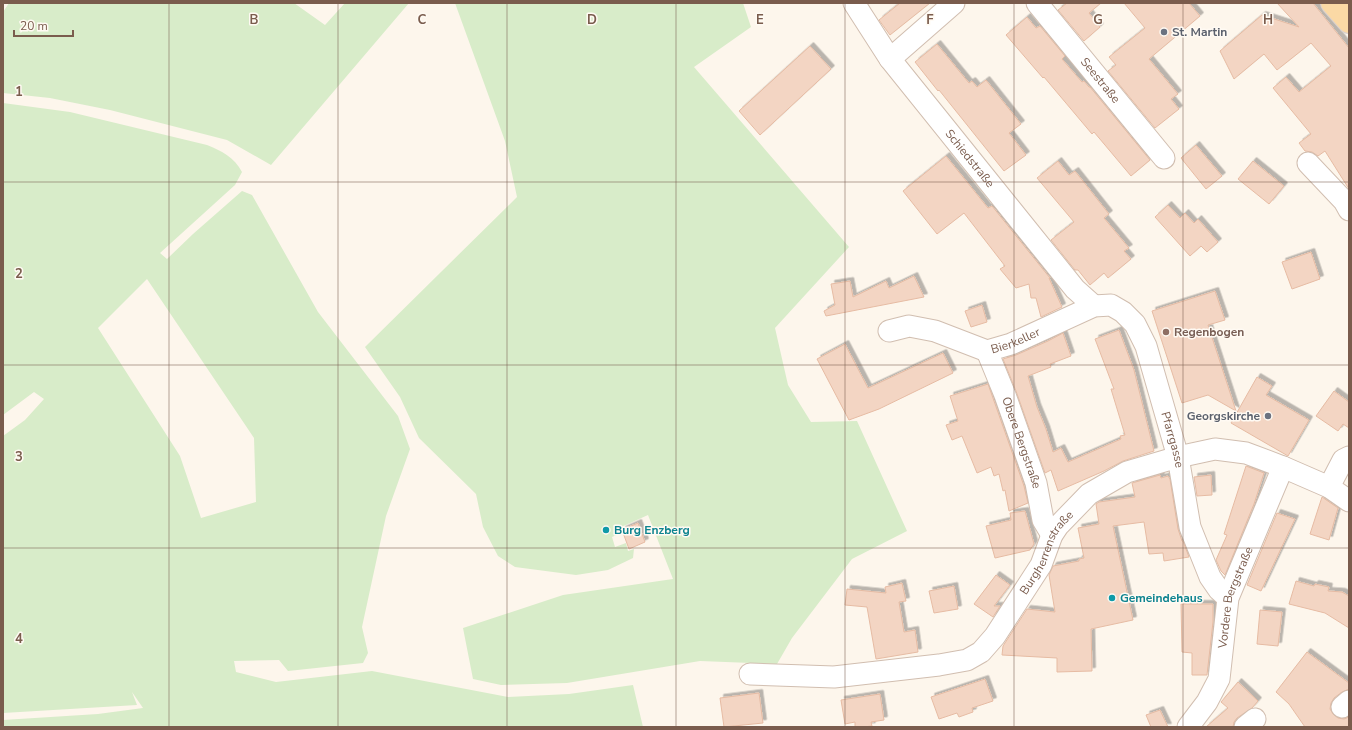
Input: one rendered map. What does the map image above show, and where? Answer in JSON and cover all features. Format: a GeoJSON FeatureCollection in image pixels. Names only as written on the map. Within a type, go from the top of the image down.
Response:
{"type":"FeatureCollection","features":[{"type":"Feature","properties":{"kind":"main road"},"geometry":{"type":"LineString","coordinates":[[1332,3],[1349,22]]}},
{"type":"Feature","properties":{"kind":"street","name":"Schiedstraße"},"geometry":{"type":"LineString","coordinates":[[854,3],[890,59],[1075,290],[1094,306]]}},
{"type":"Feature","properties":{"kind":"street"},"geometry":{"type":"LineString","coordinates":[[890,59],[954,3]]}},
{"type":"Feature","properties":{"kind":"street","name":"Seestraße"},"geometry":{"type":"LineString","coordinates":[[1036,3],[1164,158]]}},
{"type":"Feature","properties":{"kind":"street"},"geometry":{"type":"LineString","coordinates":[[1308,163],[1344,201],[1349,210]]}},
{"type":"Feature","properties":{"kind":"street","name":"Pfarrgasse"},"geometry":{"type":"LineString","coordinates":[[1094,306],[1111,305],[1122,312],[1135,324],[1146,346],[1178,457],[1190,527],[1210,577],[1219,590],[1228,598]]}},
{"type":"Feature","properties":{"kind":"street","name":"Bierkeller"},"geometry":{"type":"LineString","coordinates":[[889,331],[909,326],[935,331],[987,351],[1011,344],[1094,306]]}},
{"type":"Feature","properties":{"kind":"street","name":"Obere Bergstraße"},"geometry":{"type":"LineString","coordinates":[[987,351],[1005,395],[1036,483],[1043,520],[1052,535]]}},
{"type":"Feature","properties":{"kind":"street","name":"Burgherrenstraße"},"geometry":{"type":"LineString","coordinates":[[750,674],[834,677],[939,665],[967,660],[981,652],[995,636],[1041,565],[1052,535],[1058,526],[1089,494],[1127,472],[1178,457],[1214,449],[1246,453],[1329,487],[1349,501]]}},
{"type":"Feature","properties":{"kind":"street"},"geometry":{"type":"LineString","coordinates":[[1329,487],[1343,460],[1349,457]]}},
{"type":"Feature","properties":{"kind":"street","name":"Vordere Bergstraße"},"geometry":{"type":"LineString","coordinates":[[1188,727],[1207,702],[1219,679],[1228,598],[1283,467]]}},
{"type":"Feature","properties":{"kind":"green space"},"geometry":{"type":"Polygon","coordinates":[[[9,3],[294,3],[325,25],[345,3],[409,3],[271,165],[227,140],[110,110],[50,98],[3,93],[3,12],[9,3]]]}},
{"type":"Feature","properties":{"kind":"green space"},"geometry":{"type":"Polygon","coordinates":[[[455,3],[743,3],[751,27],[694,67],[849,247],[775,328],[788,385],[811,422],[857,421],[907,531],[852,559],[792,638],[777,664],[700,661],[567,683],[501,685],[473,679],[463,628],[563,595],[673,579],[648,515],[619,528],[621,533],[612,537],[615,547],[626,543],[628,551],[634,549],[633,558],[608,570],[576,575],[515,567],[498,556],[483,527],[476,494],[419,438],[400,397],[365,347],[517,197],[505,141],[455,3]]]}},
{"type":"Feature","properties":{"kind":"green space"},"geometry":{"type":"Polygon","coordinates":[[[3,103],[70,112],[207,145],[218,150],[231,158],[242,172],[235,185],[160,253],[167,259],[242,191],[252,195],[318,312],[398,416],[410,449],[386,516],[362,627],[368,653],[363,663],[288,671],[279,660],[234,661],[236,672],[276,682],[372,671],[508,697],[569,694],[633,685],[643,727],[3,727],[3,720],[98,714],[143,708],[132,692],[137,705],[3,713],[3,436],[25,420],[44,399],[34,392],[3,415],[3,103]],[[147,279],[98,328],[180,456],[201,518],[256,502],[254,438],[147,279]]]}},
{"type":"Feature","properties":{"kind":"building"},"geometry":{"type":"Polygon","coordinates":[[[900,3],[930,3],[890,35],[879,20],[900,3]]]}},
{"type":"Feature","properties":{"kind":"building"},"geometry":{"type":"Polygon","coordinates":[[[1067,3],[1101,3],[1089,13],[1100,27],[1084,41],[1058,10],[1067,3]]]}},
{"type":"Feature","properties":{"kind":"building"},"geometry":{"type":"Polygon","coordinates":[[[1124,3],[1189,3],[1200,16],[1149,59],[1178,94],[1171,99],[1179,109],[1155,128],[1108,71],[1116,65],[1109,57],[1145,28],[1124,3]]]}},
{"type":"Feature","properties":{"kind":"building"},"geometry":{"type":"Polygon","coordinates":[[[1277,3],[1313,3],[1349,48],[1349,189],[1325,151],[1318,156],[1312,152],[1305,151],[1299,143],[1311,134],[1273,88],[1286,77],[1299,92],[1331,66],[1311,43],[1277,70],[1264,54],[1234,79],[1220,51],[1262,15],[1299,27],[1277,3]]]}},
{"type":"Feature","properties":{"kind":"building"},"geometry":{"type":"Polygon","coordinates":[[[1027,17],[1036,28],[1040,26],[1065,56],[1062,59],[1082,82],[1084,81],[1090,87],[1150,160],[1131,176],[1094,132],[1092,134],[1006,35],[1027,17]]]}},
{"type":"Feature","properties":{"kind":"building"},"geometry":{"type":"Polygon","coordinates":[[[937,44],[969,83],[972,81],[977,87],[986,80],[1021,124],[1009,133],[1026,155],[1004,171],[915,62],[937,44]]]}},
{"type":"Feature","properties":{"kind":"building"},"geometry":{"type":"Polygon","coordinates":[[[810,46],[831,69],[760,135],[739,111],[810,46]]]}},
{"type":"Feature","properties":{"kind":"building"},"geometry":{"type":"Polygon","coordinates":[[[1196,145],[1222,176],[1206,189],[1181,158],[1196,145]]]}},
{"type":"Feature","properties":{"kind":"building"},"geometry":{"type":"Polygon","coordinates":[[[946,156],[988,208],[992,206],[1050,278],[1062,307],[1041,317],[1036,298],[1031,298],[1029,284],[1016,288],[1000,269],[1005,266],[964,213],[937,234],[903,191],[946,156]]]}},
{"type":"Feature","properties":{"kind":"building"},"geometry":{"type":"Polygon","coordinates":[[[1058,161],[1069,175],[1075,171],[1109,214],[1104,218],[1129,248],[1124,251],[1131,259],[1108,278],[1104,273],[1090,285],[1078,270],[1075,270],[1051,240],[1074,222],[1037,178],[1058,161]]]}},
{"type":"Feature","properties":{"kind":"building"},"geometry":{"type":"Polygon","coordinates":[[[1253,161],[1284,186],[1269,204],[1238,179],[1253,161]]]}},
{"type":"Feature","properties":{"kind":"building"},"geometry":{"type":"Polygon","coordinates":[[[1168,205],[1180,218],[1185,213],[1194,223],[1198,219],[1218,242],[1207,252],[1201,246],[1190,256],[1155,217],[1168,205]]]}},
{"type":"Feature","properties":{"kind":"building"},"geometry":{"type":"Polygon","coordinates":[[[1311,252],[1320,279],[1292,289],[1282,262],[1311,252]]]}},
{"type":"Feature","properties":{"kind":"building"},"geometry":{"type":"Polygon","coordinates":[[[914,276],[924,297],[826,316],[824,311],[835,305],[831,284],[850,281],[853,297],[886,281],[889,288],[914,276]]]}},
{"type":"Feature","properties":{"kind":"building"},"geometry":{"type":"Polygon","coordinates":[[[1215,291],[1225,320],[1208,325],[1236,411],[1208,395],[1182,403],[1152,311],[1215,291]]]}},
{"type":"Feature","properties":{"kind":"building"},"geometry":{"type":"Polygon","coordinates":[[[982,305],[987,322],[971,327],[965,311],[982,305]]]}},
{"type":"Feature","properties":{"kind":"building"},"geometry":{"type":"Polygon","coordinates":[[[1119,330],[1134,370],[1154,451],[1123,461],[1058,491],[1051,470],[1045,473],[1003,359],[1016,355],[1063,333],[1071,356],[1050,364],[1051,367],[1028,376],[1053,452],[1061,448],[1068,462],[1121,439],[1120,436],[1125,435],[1111,389],[1114,389],[1095,339],[1119,330]]]}},
{"type":"Feature","properties":{"kind":"building"},"geometry":{"type":"Polygon","coordinates":[[[845,344],[868,388],[943,353],[953,373],[879,409],[849,420],[817,359],[845,344]]]}},
{"type":"Feature","properties":{"kind":"building","name":"Georgskirche"},"geometry":{"type":"Polygon","coordinates":[[[1257,377],[1272,386],[1266,395],[1309,420],[1288,456],[1231,423],[1257,377]]]}},
{"type":"Feature","properties":{"kind":"building"},"geometry":{"type":"Polygon","coordinates":[[[988,384],[1024,486],[1028,503],[1009,511],[1005,490],[1003,491],[999,474],[994,476],[991,467],[977,473],[962,436],[952,440],[946,425],[958,421],[950,396],[988,384]]]}},
{"type":"Feature","properties":{"kind":"building"},"geometry":{"type":"Polygon","coordinates":[[[1334,391],[1349,402],[1349,428],[1343,424],[1338,431],[1316,416],[1334,391]]]}},
{"type":"Feature","properties":{"kind":"building"},"geometry":{"type":"Polygon","coordinates":[[[1246,466],[1264,473],[1254,504],[1225,575],[1221,571],[1216,560],[1227,535],[1224,534],[1246,466]]]}},
{"type":"Feature","properties":{"kind":"building"},"geometry":{"type":"Polygon","coordinates":[[[1160,475],[1161,478],[1168,476],[1170,479],[1178,529],[1189,557],[1164,561],[1163,553],[1149,554],[1144,522],[1113,526],[1133,620],[1091,629],[1092,671],[1057,672],[1057,658],[1002,655],[1003,646],[1027,609],[1055,612],[1049,575],[1053,566],[1079,561],[1079,559],[1084,558],[1078,528],[1099,524],[1096,504],[1099,502],[1135,497],[1132,483],[1160,475]]]}},
{"type":"Feature","properties":{"kind":"building"},"geometry":{"type":"Polygon","coordinates":[[[1211,475],[1212,495],[1197,496],[1194,477],[1211,475]]]}},
{"type":"Feature","properties":{"kind":"building"},"geometry":{"type":"Polygon","coordinates":[[[1322,497],[1338,508],[1329,540],[1310,534],[1322,497]]]}},
{"type":"Feature","properties":{"kind":"building"},"geometry":{"type":"Polygon","coordinates":[[[1025,511],[1034,544],[1030,550],[995,558],[986,526],[1011,520],[1010,513],[1025,511]]]}},
{"type":"Feature","properties":{"kind":"building"},"geometry":{"type":"Polygon","coordinates":[[[1277,513],[1295,519],[1261,591],[1247,585],[1277,513]]]}},
{"type":"Feature","properties":{"kind":"building"},"geometry":{"type":"Polygon","coordinates":[[[638,523],[645,542],[629,549],[622,530],[638,523]]]}},
{"type":"Feature","properties":{"kind":"building"},"geometry":{"type":"Polygon","coordinates":[[[996,575],[1010,585],[994,606],[1000,606],[993,617],[974,604],[996,575]]]}},
{"type":"Feature","properties":{"kind":"building"},"geometry":{"type":"Polygon","coordinates":[[[1296,581],[1314,586],[1315,584],[1329,587],[1328,591],[1342,592],[1349,596],[1349,628],[1325,613],[1289,604],[1296,581]]]}},
{"type":"Feature","properties":{"kind":"building"},"geometry":{"type":"Polygon","coordinates":[[[902,583],[906,601],[899,602],[904,632],[915,630],[918,652],[876,659],[867,607],[845,605],[847,589],[886,593],[885,587],[902,583]]]}},
{"type":"Feature","properties":{"kind":"building"},"geometry":{"type":"Polygon","coordinates":[[[954,586],[958,609],[934,613],[929,591],[954,586]]]}},
{"type":"Feature","properties":{"kind":"building"},"geometry":{"type":"Polygon","coordinates":[[[1181,604],[1213,604],[1213,622],[1207,675],[1192,675],[1192,653],[1182,652],[1181,604]]]}},
{"type":"Feature","properties":{"kind":"building"},"geometry":{"type":"Polygon","coordinates":[[[1260,610],[1282,612],[1278,646],[1257,644],[1260,610]]]}},
{"type":"Feature","properties":{"kind":"building"},"geometry":{"type":"Polygon","coordinates":[[[1307,652],[1349,683],[1349,689],[1334,698],[1330,709],[1338,718],[1344,719],[1349,717],[1349,727],[1305,727],[1289,704],[1276,692],[1307,652]]]}},
{"type":"Feature","properties":{"kind":"building"},"geometry":{"type":"Polygon","coordinates":[[[985,679],[993,701],[972,708],[973,712],[959,717],[957,713],[939,719],[931,697],[985,679]]]}},
{"type":"Feature","properties":{"kind":"building"},"geometry":{"type":"Polygon","coordinates":[[[1238,682],[1258,701],[1252,708],[1237,718],[1233,727],[1206,727],[1228,708],[1221,702],[1238,682]]]}},
{"type":"Feature","properties":{"kind":"building"},"geometry":{"type":"Polygon","coordinates":[[[759,693],[763,723],[724,727],[720,698],[759,693]]]}},
{"type":"Feature","properties":{"kind":"building"},"geometry":{"type":"Polygon","coordinates":[[[880,694],[884,720],[871,722],[872,726],[863,727],[855,727],[855,722],[845,724],[841,700],[880,694]]]}},
{"type":"Feature","properties":{"kind":"building"},"geometry":{"type":"Polygon","coordinates":[[[1160,710],[1168,727],[1151,727],[1146,715],[1160,710]]]}},
{"type":"Feature","properties":{"kind":"place","name":"St. Martin"},"geometry":{"type":"Point","coordinates":[1164,32]}},
{"type":"Feature","properties":{"kind":"place","name":"Regenbogen"},"geometry":{"type":"Point","coordinates":[1166,332]}},
{"type":"Feature","properties":{"kind":"place","name":"Georgskirche"},"geometry":{"type":"Point","coordinates":[1268,416]}},
{"type":"Feature","properties":{"kind":"place","name":"Burg Enzberg"},"geometry":{"type":"Point","coordinates":[606,530]}},
{"type":"Feature","properties":{"kind":"place","name":"Gemeindehaus"},"geometry":{"type":"Point","coordinates":[1112,598]}}]}
